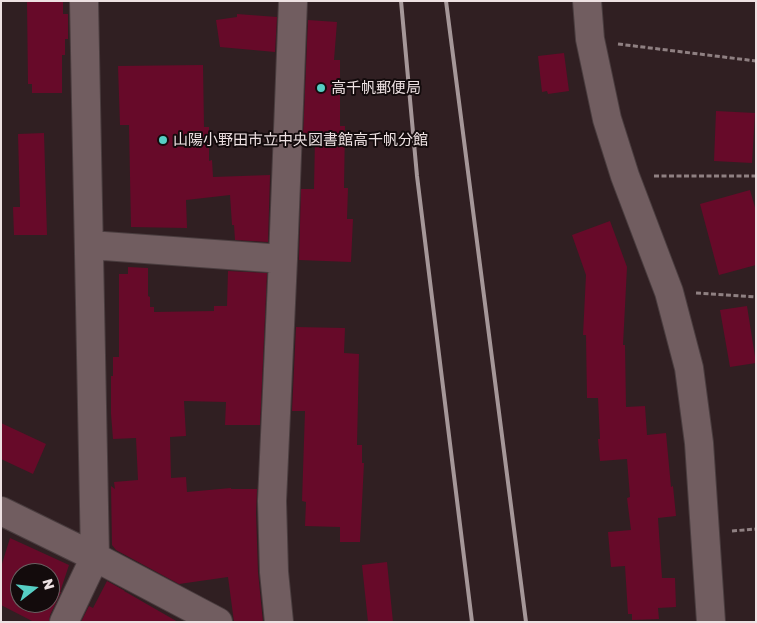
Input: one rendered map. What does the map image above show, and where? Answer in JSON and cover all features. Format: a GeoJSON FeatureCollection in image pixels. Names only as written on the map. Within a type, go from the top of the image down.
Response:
{"type":"FeatureCollection","features":[{"type":"Feature","properties":{"kind":"street"},"geometry":{"type":"LineString","coordinates":[[64,622],[96,558],[84,1]]}},
{"type":"Feature","properties":{"kind":"street"},"geometry":{"type":"LineString","coordinates":[[279,622],[274,572],[272,501],[293,1]]}},
{"type":"Feature","properties":{"kind":"street"},"geometry":{"type":"LineString","coordinates":[[587,1],[590,39],[608,120],[625,176],[669,292],[689,368],[699,443],[710,622]]}},
{"type":"Feature","properties":{"kind":"street"},"geometry":{"type":"LineString","coordinates":[[90,245],[283,259]]}},
{"type":"Feature","properties":{"kind":"street"},"geometry":{"type":"LineString","coordinates":[[1,511],[218,622]]}},
{"type":"Feature","properties":{"kind":"path"},"geometry":{"type":"LineString","coordinates":[[590,39],[638,47],[756,61]]}},
{"type":"Feature","properties":{"kind":"path"},"geometry":{"type":"LineString","coordinates":[[625,176],[756,176]]}},
{"type":"Feature","properties":{"kind":"path"},"geometry":{"type":"LineString","coordinates":[[669,292],[756,297]]}},
{"type":"Feature","properties":{"kind":"building"},"geometry":{"type":"Polygon","coordinates":[[[27,1],[63,1],[63,14],[68,14],[68,39],[65,39],[65,55],[62,55],[62,93],[32,93],[32,84],[28,84],[27,1]]]}},
{"type":"Feature","properties":{"kind":"building"},"geometry":{"type":"Polygon","coordinates":[[[237,14],[277,17],[275,52],[220,47],[216,20],[237,17],[237,14]]]}},
{"type":"Feature","properties":{"kind":"building"},"geometry":{"type":"Polygon","coordinates":[[[308,20],[337,22],[334,60],[340,60],[340,126],[345,126],[344,188],[348,188],[347,219],[353,219],[351,262],[299,260],[301,189],[314,189],[315,138],[303,138],[308,20]]]}},
{"type":"Feature","properties":{"kind":"building"},"geometry":{"type":"Polygon","coordinates":[[[564,53],[569,91],[548,94],[547,91],[542,92],[538,56],[564,53]]]}},
{"type":"Feature","properties":{"kind":"building"},"geometry":{"type":"Polygon","coordinates":[[[203,65],[204,127],[209,127],[209,161],[212,160],[213,177],[270,175],[268,242],[235,240],[230,195],[186,200],[187,228],[131,227],[129,125],[120,125],[118,66],[203,65]]]}},
{"type":"Feature","properties":{"kind":"building"},"geometry":{"type":"Polygon","coordinates":[[[716,111],[755,113],[752,163],[714,161],[716,111]]]}},
{"type":"Feature","properties":{"kind":"building"},"geometry":{"type":"Polygon","coordinates":[[[44,133],[47,235],[14,235],[13,207],[20,207],[18,134],[44,133]]]}},
{"type":"Feature","properties":{"kind":"building"},"geometry":{"type":"Polygon","coordinates":[[[750,190],[756,211],[756,265],[719,275],[700,204],[750,190]]]}},
{"type":"Feature","properties":{"kind":"building"},"geometry":{"type":"Polygon","coordinates":[[[610,221],[627,267],[623,345],[625,345],[626,407],[645,406],[647,435],[666,433],[671,487],[673,486],[676,516],[658,518],[662,578],[675,578],[676,607],[658,608],[659,619],[632,620],[632,614],[628,614],[625,566],[611,567],[608,532],[631,530],[627,498],[630,497],[627,459],[600,461],[598,398],[587,398],[586,335],[583,335],[586,275],[572,235],[610,221]]]}},
{"type":"Feature","properties":{"kind":"building"},"geometry":{"type":"Polygon","coordinates":[[[128,267],[148,268],[148,296],[150,297],[150,307],[154,307],[154,312],[214,311],[214,306],[227,306],[228,271],[267,273],[260,425],[225,425],[226,402],[184,401],[186,436],[170,437],[171,478],[186,477],[187,492],[231,488],[257,489],[258,572],[263,622],[234,622],[228,577],[179,584],[116,550],[112,545],[111,486],[115,489],[114,482],[138,480],[136,438],[113,439],[111,414],[113,357],[119,357],[119,274],[128,274],[128,267]]]}},
{"type":"Feature","properties":{"kind":"building"},"geometry":{"type":"Polygon","coordinates":[[[747,306],[756,363],[730,367],[720,310],[747,306]]]}},
{"type":"Feature","properties":{"kind":"building"},"geometry":{"type":"Polygon","coordinates":[[[296,327],[345,328],[344,353],[359,354],[357,445],[362,445],[362,463],[364,463],[360,542],[340,542],[340,527],[305,526],[306,502],[302,501],[305,411],[292,411],[296,327]]]}},
{"type":"Feature","properties":{"kind":"building"},"geometry":{"type":"Polygon","coordinates":[[[1,423],[46,444],[33,474],[1,459],[1,423]]]}},
{"type":"Feature","properties":{"kind":"building"},"geometry":{"type":"Polygon","coordinates":[[[10,538],[69,565],[60,592],[60,563],[10,563],[10,610],[1,605],[1,567],[10,538]]]}},
{"type":"Feature","properties":{"kind":"building"},"geometry":{"type":"Polygon","coordinates":[[[387,562],[393,622],[368,622],[362,565],[387,562]]]}},
{"type":"Feature","properties":{"kind":"building"},"geometry":{"type":"Polygon","coordinates":[[[107,581],[178,622],[81,622],[89,606],[93,608],[107,581]]]}},
{"type":"Feature","properties":{"kind":"building"},"geometry":{"type":"Polygon","coordinates":[[[17,613],[51,613],[49,622],[34,622],[17,613]]]}},
{"type":"Feature","properties":{"kind":"railway"},"geometry":{"type":"LineString","coordinates":[[401,1],[417,176],[472,622]]}},
{"type":"Feature","properties":{"kind":"railway"},"geometry":{"type":"LineString","coordinates":[[446,1],[526,622]]}},
{"type":"Feature","properties":{"kind":"place","name":"高千帆郵便局"},"geometry":{"type":"Point","coordinates":[321,88]}},
{"type":"Feature","properties":{"kind":"place","name":"山陽小野田市立中央図書館高千帆分館"},"geometry":{"type":"Point","coordinates":[163,140]}}]}
